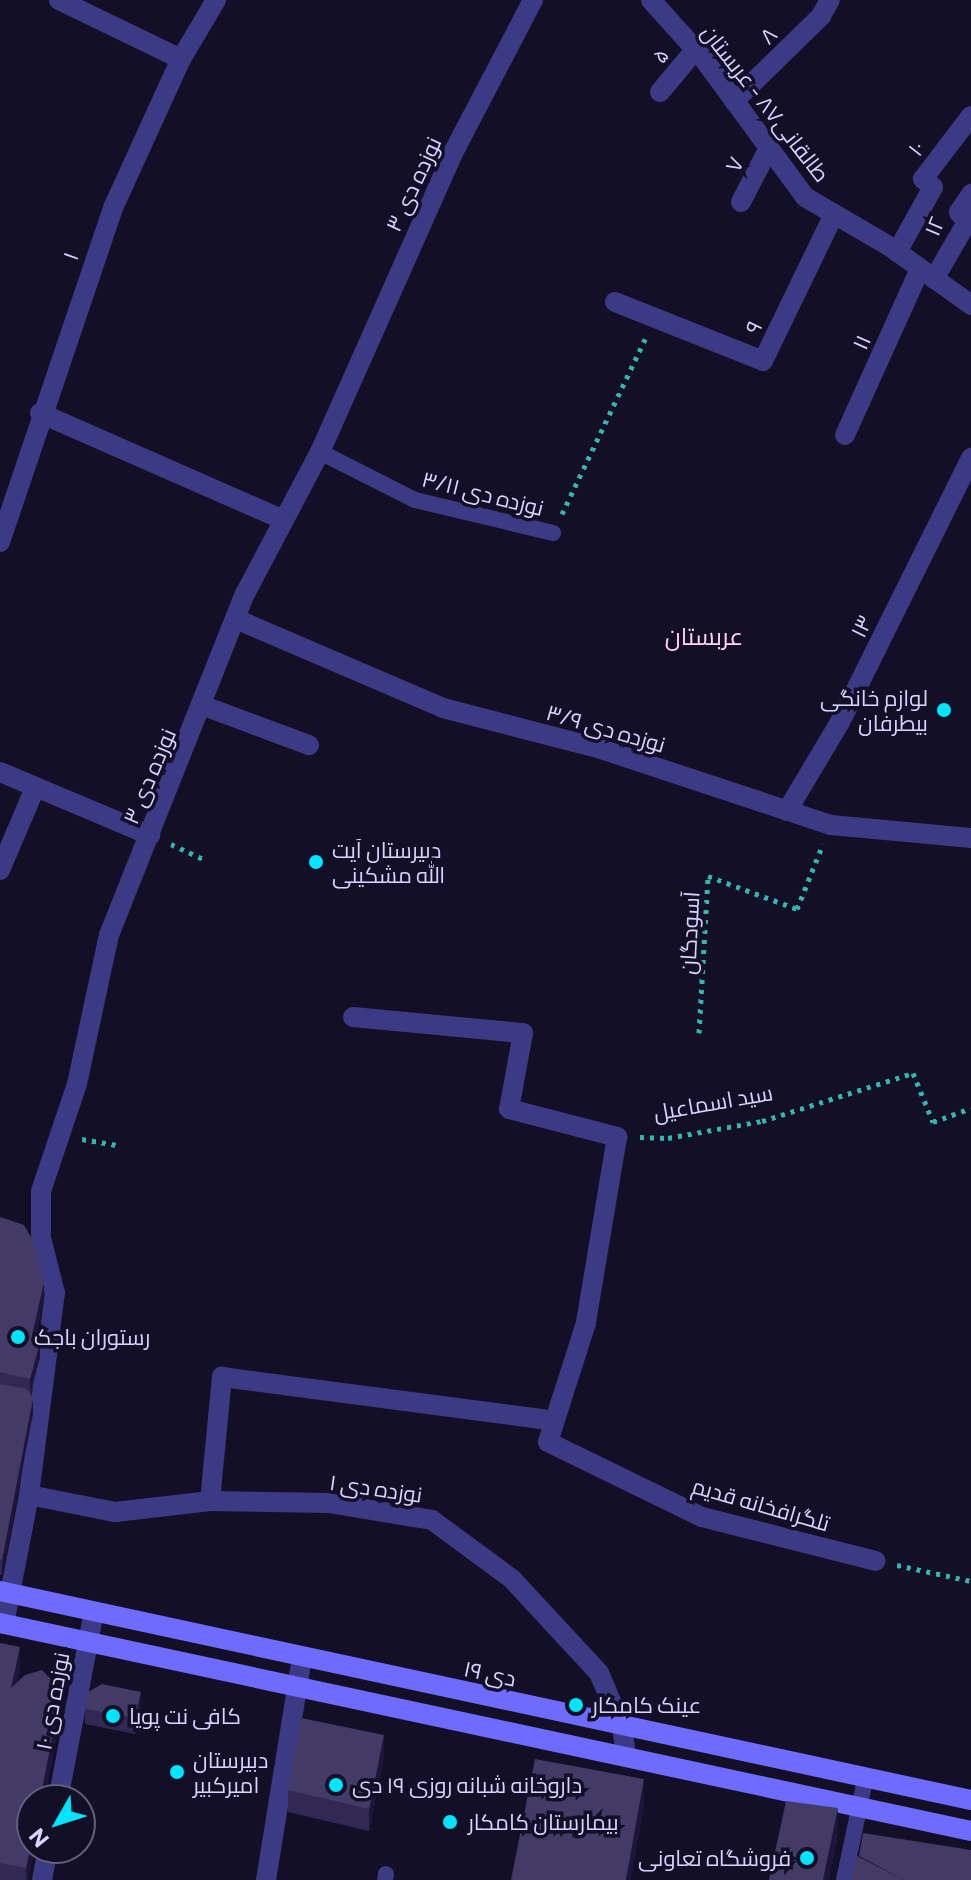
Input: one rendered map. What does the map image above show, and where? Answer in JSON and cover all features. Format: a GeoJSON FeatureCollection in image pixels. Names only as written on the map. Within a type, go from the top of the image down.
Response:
{"type":"FeatureCollection","features":[{"type":"Feature","properties":{"kind":"main road","name":"۱۹ دی"},"geometry":{"type":"LineString","coordinates":[[6,1593],[865,1780],[971,1800]]}},
{"type":"Feature","properties":{"kind":"main road"},"geometry":{"type":"LineString","coordinates":[[2,1623],[971,1831]]}},
{"type":"Feature","properties":{"kind":"street"},"geometry":{"type":"LineString","coordinates":[[59,0],[181,59]]}},
{"type":"Feature","properties":{"kind":"street","name":"۱"},"geometry":{"type":"LineString","coordinates":[[0,542],[40,413],[113,208],[181,59],[216,0]]}},
{"type":"Feature","properties":{"kind":"street","name":"نوزده دی ۳"},"geometry":{"type":"LineString","coordinates":[[2,1623],[29,1495],[36,1400],[55,1293],[41,1238],[41,1191],[77,1084],[109,935],[204,706],[245,594],[320,452],[453,153],[533,0]]}},
{"type":"Feature","properties":{"kind":"street","name":"۸"},"geometry":{"type":"LineString","coordinates":[[734,101],[821,16],[830,0]]}},
{"type":"Feature","properties":{"kind":"street","name":"طالقانی۸۷ - عربستان"},"geometry":{"type":"LineString","coordinates":[[655,1],[696,49],[805,197],[897,252],[971,305]]}},
{"type":"Feature","properties":{"kind":"street","name":"۵"},"geometry":{"type":"LineString","coordinates":[[660,92],[696,49]]}},
{"type":"Feature","properties":{"kind":"street","name":"۱۰"},"geometry":{"type":"LineString","coordinates":[[897,252],[933,187],[923,179],[971,116]]}},
{"type":"Feature","properties":{"kind":"street","name":"۷"},"geometry":{"type":"LineString","coordinates":[[741,202],[769,148]]}},
{"type":"Feature","properties":{"kind":"street","name":"۱۲"},"geometry":{"type":"LineString","coordinates":[[927,274],[967,222],[959,212],[971,194]]}},
{"type":"Feature","properties":{"kind":"street","name":"۹"},"geometry":{"type":"LineString","coordinates":[[615,302],[763,361],[834,214]]}},
{"type":"Feature","properties":{"kind":"street","name":"۱۱"},"geometry":{"type":"LineString","coordinates":[[845,435],[927,274]]}},
{"type":"Feature","properties":{"kind":"street"},"geometry":{"type":"LineString","coordinates":[[40,413],[282,519]]}},
{"type":"Feature","properties":{"kind":"street","name":"۱۳"},"geometry":{"type":"LineString","coordinates":[[787,811],[840,722],[971,458]]}},
{"type":"Feature","properties":{"kind":"street","name":"نوزده دی ۳/۹"},"geometry":{"type":"LineString","coordinates":[[238,620],[443,708],[601,749],[831,825],[971,838]]}},
{"type":"Feature","properties":{"kind":"street"},"geometry":{"type":"LineString","coordinates":[[204,706],[309,745]]}},
{"type":"Feature","properties":{"kind":"street"},"geometry":{"type":"LineString","coordinates":[[0,772],[150,835]]}},
{"type":"Feature","properties":{"kind":"street"},"geometry":{"type":"LineString","coordinates":[[0,870],[35,788]]}},
{"type":"Feature","properties":{"kind":"street"},"geometry":{"type":"LineString","coordinates":[[210,1501],[222,1377],[554,1421],[586,1323],[617,1137],[509,1109],[523,1033],[353,1017]]}},
{"type":"Feature","properties":{"kind":"street"},"geometry":{"type":"LineString","coordinates":[[14,1228],[41,1238]]}},
{"type":"Feature","properties":{"kind":"street","name":"تلگرافخانه قدیم"},"geometry":{"type":"LineString","coordinates":[[554,1421],[548,1442],[702,1517],[876,1561]]}},
{"type":"Feature","properties":{"kind":"street","name":"نوزده دی ۱"},"geometry":{"type":"LineString","coordinates":[[29,1495],[115,1512],[210,1501],[329,1503],[432,1520],[512,1579],[599,1673],[622,1727],[626,1757]]}},
{"type":"Feature","properties":{"kind":"street","name":"نوزده دی ۱۰"},"geometry":{"type":"LineString","coordinates":[[61,1784],[94,1612]]}},
{"type":"Feature","properties":{"kind":"street"},"geometry":{"type":"LineString","coordinates":[[266,1880],[302,1657]]}},
{"type":"Feature","properties":{"kind":"lane","name":"نوزده دی ۳/۱۱"},"geometry":{"type":"LineString","coordinates":[[320,452],[415,500],[553,533]]}},
{"type":"Feature","properties":{"kind":"lane"},"geometry":{"type":"LineString","coordinates":[[844,1880],[865,1780]]}},
{"type":"Feature","properties":{"kind":"path","name":"نوزده دی ۳/۱۱"},"geometry":{"type":"LineString","coordinates":[[553,533],[655,319]]}},
{"type":"Feature","properties":{"kind":"path","name":"آسودگان"},"geometry":{"type":"LineString","coordinates":[[699,1033],[708,876],[797,909],[831,825]]}},
{"type":"Feature","properties":{"kind":"path"},"geometry":{"type":"LineString","coordinates":[[150,835],[203,859]]}},
{"type":"Feature","properties":{"kind":"path","name":"سید اسماعیل"},"geometry":{"type":"LineString","coordinates":[[617,1137],[668,1138],[762,1121],[913,1073],[933,1122],[971,1108]]}},
{"type":"Feature","properties":{"kind":"path"},"geometry":{"type":"LineString","coordinates":[[59,1136],[116,1145]]}},
{"type":"Feature","properties":{"kind":"path"},"geometry":{"type":"LineString","coordinates":[[876,1561],[971,1581]]}},
{"type":"Feature","properties":{"kind":"building"},"geometry":{"type":"Polygon","coordinates":[[[0,1217],[24,1225],[32,1239],[44,1282],[31,1340],[40,1342],[30,1379],[0,1372],[0,1217]]]}},
{"type":"Feature","properties":{"kind":"building"},"geometry":{"type":"Polygon","coordinates":[[[0,1384],[27,1389],[33,1398],[2,1560],[0,1559],[0,1384]]]}},
{"type":"Feature","properties":{"kind":"building"},"geometry":{"type":"Polygon","coordinates":[[[0,1643],[20,1647],[11,1688],[25,1675],[42,1670],[54,1682],[54,1700],[59,1701],[43,1784],[16,1784],[16,1864],[27,1864],[26,1868],[0,1863],[0,1643]]]}},
{"type":"Feature","properties":{"kind":"building"},"geometry":{"type":"Polygon","coordinates":[[[102,1684],[141,1692],[135,1718],[85,1709],[88,1692],[102,1684]]]}},
{"type":"Feature","properties":{"kind":"building","name":"داروخانه شبانه روزی ۱۹ دی"},"geometry":{"type":"Polygon","coordinates":[[[301,1718],[384,1735],[369,1809],[288,1790],[301,1718]]]}},
{"type":"Feature","properties":{"kind":"building"},"geometry":{"type":"Polygon","coordinates":[[[535,1759],[644,1779],[626,1880],[511,1880],[535,1759]]]}},
{"type":"Feature","properties":{"kind":"building"},"geometry":{"type":"Polygon","coordinates":[[[786,1801],[838,1808],[823,1880],[769,1880],[786,1801]]]}},
{"type":"Feature","properties":{"kind":"building"},"geometry":{"type":"Polygon","coordinates":[[[863,1833],[971,1850],[971,1880],[904,1880],[859,1856],[863,1833]]]}},
{"type":"Feature","properties":{"kind":"building"},"geometry":{"type":"Polygon","coordinates":[[[857,1856],[904,1880],[851,1880],[857,1856]]]}},
{"type":"Feature","properties":{"kind":"place","name":"لوازم خانگی بیطرفان"},"geometry":{"type":"Point","coordinates":[944,710]}},
{"type":"Feature","properties":{"kind":"place","name":"دبیرستان آیت الله مشکینی"},"geometry":{"type":"Point","coordinates":[316,862]}},
{"type":"Feature","properties":{"kind":"place","name":"رستوران باجک"},"geometry":{"type":"Point","coordinates":[18,1337]}},
{"type":"Feature","properties":{"kind":"place","name":"عینک کامکار"},"geometry":{"type":"Point","coordinates":[576,1705]}},
{"type":"Feature","properties":{"kind":"place","name":"کافی نت پویا"},"geometry":{"type":"Point","coordinates":[113,1716]}},
{"type":"Feature","properties":{"kind":"place","name":"دبیرستان امیرکبیر"},"geometry":{"type":"Point","coordinates":[177,1772]}},
{"type":"Feature","properties":{"kind":"place","name":"داروخانه شبانه روزی ۱۹ دی"},"geometry":{"type":"Point","coordinates":[336,1785]}},
{"type":"Feature","properties":{"kind":"place","name":"بیمارستان کامکار"},"geometry":{"type":"Point","coordinates":[450,1822]}},
{"type":"Feature","properties":{"kind":"place","name":"فروشگاه تعاونی"},"geometry":{"type":"Point","coordinates":[807,1858]}},
{"type":"Feature","properties":{"kind":"district","name":"عربستان"},"geometry":{"type":"Point","coordinates":[704,636]}}]}
